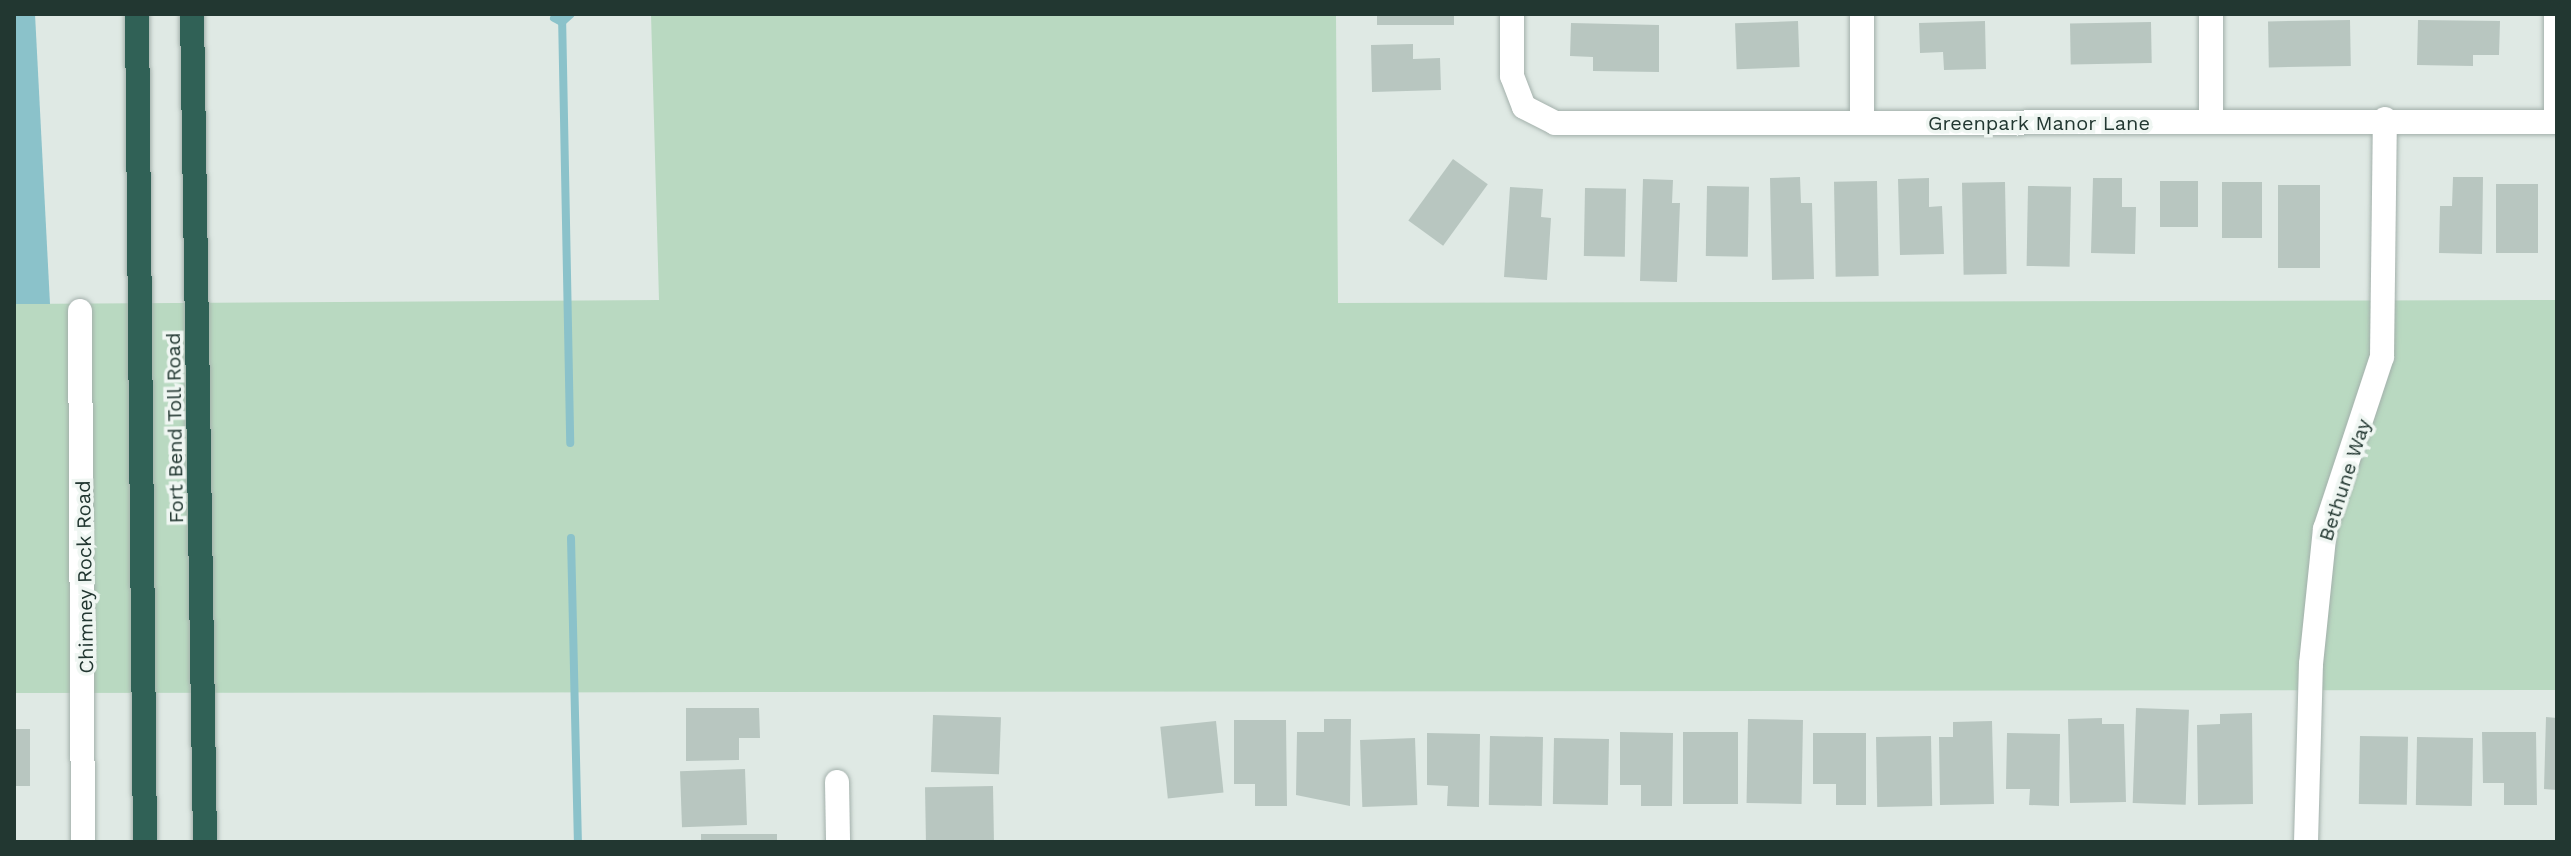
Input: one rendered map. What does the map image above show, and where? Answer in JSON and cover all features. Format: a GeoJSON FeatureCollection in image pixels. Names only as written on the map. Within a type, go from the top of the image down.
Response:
{"type":"FeatureCollection","features":[{"type":"Feature","properties":{"kind":"highway","name":"Fort Bend Toll Road"},"geometry":{"type":"LineString","coordinates":[[137,14],[145,842]]}},
{"type":"Feature","properties":{"kind":"highway","name":"Fort Bend Toll Road"},"geometry":{"type":"LineString","coordinates":[[192,14],[205,842]]}},
{"type":"Feature","properties":{"kind":"street","name":"Greenpark Manor Lane"},"geometry":{"type":"LineString","coordinates":[[1512,14],[1512,76],[1524,107],[1555,123],[2385,119],[2556,122]]}},
{"type":"Feature","properties":{"kind":"street"},"geometry":{"type":"LineString","coordinates":[[1862,14],[1862,123]]}},
{"type":"Feature","properties":{"kind":"street"},"geometry":{"type":"LineString","coordinates":[[2211,14],[2211,122]]}},
{"type":"Feature","properties":{"kind":"street"},"geometry":{"type":"LineString","coordinates":[[2556,14],[2556,122]]}},
{"type":"Feature","properties":{"kind":"street","name":"Bethune Way"},"geometry":{"type":"LineString","coordinates":[[2306,842],[2311,664],[2325,529],[2382,357],[2385,119]]}},
{"type":"Feature","properties":{"kind":"street","name":"Chimney Rock Road"},"geometry":{"type":"LineString","coordinates":[[80,311],[83,842]]}},
{"type":"Feature","properties":{"kind":"street"},"geometry":{"type":"LineString","coordinates":[[837,782],[838,842]]}},
{"type":"Feature","properties":{"kind":"green space"},"geometry":{"type":"Polygon","coordinates":[[[651,14],[1336,14],[1338,303],[2557,300],[2557,690],[14,693],[14,304],[659,300],[651,14]]]}},
{"type":"Feature","properties":{"kind":"water"},"geometry":{"type":"Polygon","coordinates":[[[14,14],[35,14],[50,304],[14,304],[14,14]]]}},
{"type":"Feature","properties":{"kind":"building"},"geometry":{"type":"Polygon","coordinates":[[[1377,14],[1454,14],[1454,25],[1377,25],[1377,14]]]}},
{"type":"Feature","properties":{"kind":"building"},"geometry":{"type":"Polygon","coordinates":[[[2350,20],[2351,66],[2269,67],[2268,21],[2350,20]]]}},
{"type":"Feature","properties":{"kind":"building"},"geometry":{"type":"Polygon","coordinates":[[[2418,20],[2500,21],[2499,55],[2473,55],[2473,66],[2417,65],[2418,20]]]}},
{"type":"Feature","properties":{"kind":"building"},"geometry":{"type":"Polygon","coordinates":[[[1798,21],[1800,67],[1737,69],[1735,23],[1798,21]]]}},
{"type":"Feature","properties":{"kind":"building"},"geometry":{"type":"Polygon","coordinates":[[[1985,21],[1986,69],[1944,70],[1943,52],[1920,53],[1919,23],[1985,21]]]}},
{"type":"Feature","properties":{"kind":"building"},"geometry":{"type":"Polygon","coordinates":[[[2151,22],[2152,63],[2071,64],[2070,23],[2151,22]]]}},
{"type":"Feature","properties":{"kind":"building"},"geometry":{"type":"Polygon","coordinates":[[[1571,23],[1659,25],[1659,72],[1593,71],[1593,57],[1570,56],[1571,23]]]}},
{"type":"Feature","properties":{"kind":"building"},"geometry":{"type":"Polygon","coordinates":[[[1413,44],[1413,59],[1440,58],[1441,90],[1372,92],[1371,45],[1413,44]]]}},
{"type":"Feature","properties":{"kind":"building"},"geometry":{"type":"Polygon","coordinates":[[[1453,159],[1488,184],[1443,246],[1408,220],[1453,159]]]}},
{"type":"Feature","properties":{"kind":"building"},"geometry":{"type":"Polygon","coordinates":[[[1800,177],[1801,203],[1812,203],[1814,279],[1772,280],[1770,178],[1800,177]]]}},
{"type":"Feature","properties":{"kind":"building"},"geometry":{"type":"Polygon","coordinates":[[[2453,177],[2483,177],[2482,254],[2439,253],[2440,206],[2452,206],[2453,177]]]}},
{"type":"Feature","properties":{"kind":"building"},"geometry":{"type":"Polygon","coordinates":[[[1929,178],[1929,207],[1942,206],[1944,254],[1900,255],[1898,179],[1929,178]]]}},
{"type":"Feature","properties":{"kind":"building"},"geometry":{"type":"Polygon","coordinates":[[[2093,178],[2122,178],[2122,207],[2136,207],[2135,254],[2091,253],[2093,178]]]}},
{"type":"Feature","properties":{"kind":"building"},"geometry":{"type":"Polygon","coordinates":[[[1643,179],[1673,180],[1672,203],[1680,203],[1677,282],[1640,281],[1643,179]]]}},
{"type":"Feature","properties":{"kind":"building"},"geometry":{"type":"Polygon","coordinates":[[[1877,181],[1879,276],[1836,277],[1834,182],[1877,181]]]}},
{"type":"Feature","properties":{"kind":"building"},"geometry":{"type":"Polygon","coordinates":[[[2160,181],[2198,181],[2198,227],[2160,227],[2160,181]]]}},
{"type":"Feature","properties":{"kind":"building"},"geometry":{"type":"Polygon","coordinates":[[[2005,182],[2007,274],[1964,275],[1962,183],[2005,182]]]}},
{"type":"Feature","properties":{"kind":"building"},"geometry":{"type":"Polygon","coordinates":[[[2222,182],[2262,182],[2262,238],[2222,238],[2222,182]]]}},
{"type":"Feature","properties":{"kind":"building"},"geometry":{"type":"Polygon","coordinates":[[[2496,184],[2538,184],[2538,253],[2496,253],[2496,184]]]}},
{"type":"Feature","properties":{"kind":"building"},"geometry":{"type":"Polygon","coordinates":[[[2278,185],[2320,185],[2320,268],[2278,268],[2278,185]]]}},
{"type":"Feature","properties":{"kind":"building"},"geometry":{"type":"Polygon","coordinates":[[[1707,186],[1749,187],[1748,257],[1706,256],[1707,186]]]}},
{"type":"Feature","properties":{"kind":"building"},"geometry":{"type":"Polygon","coordinates":[[[2028,186],[2071,187],[2070,267],[2027,266],[2028,186]]]}},
{"type":"Feature","properties":{"kind":"building"},"geometry":{"type":"Polygon","coordinates":[[[1510,187],[1543,189],[1541,217],[1551,218],[1547,280],[1504,277],[1510,187]]]}},
{"type":"Feature","properties":{"kind":"building"},"geometry":{"type":"Polygon","coordinates":[[[1585,188],[1626,189],[1625,257],[1584,256],[1585,188]]]}},
{"type":"Feature","properties":{"kind":"building"},"geometry":{"type":"Polygon","coordinates":[[[686,708],[759,708],[760,738],[739,738],[739,760],[686,761],[686,708]]]}},
{"type":"Feature","properties":{"kind":"building"},"geometry":{"type":"Polygon","coordinates":[[[2136,708],[2189,710],[2186,805],[2133,803],[2136,708]]]}},
{"type":"Feature","properties":{"kind":"building"},"geometry":{"type":"Polygon","coordinates":[[[2252,713],[2253,804],[2198,805],[2197,725],[2220,724],[2220,714],[2252,713]]]}},
{"type":"Feature","properties":{"kind":"building"},"geometry":{"type":"Polygon","coordinates":[[[933,715],[1001,717],[999,774],[931,772],[933,715]]]}},
{"type":"Feature","properties":{"kind":"building"},"geometry":{"type":"Polygon","coordinates":[[[2546,717],[2557,718],[2557,790],[2544,789],[2546,717]]]}},
{"type":"Feature","properties":{"kind":"building"},"geometry":{"type":"Polygon","coordinates":[[[2102,718],[2102,724],[2124,724],[2126,802],[2070,803],[2068,719],[2102,718]]]}},
{"type":"Feature","properties":{"kind":"building"},"geometry":{"type":"Polygon","coordinates":[[[1324,719],[1351,719],[1350,806],[1296,795],[1297,732],[1324,732],[1324,719]]]}},
{"type":"Feature","properties":{"kind":"building"},"geometry":{"type":"Polygon","coordinates":[[[1748,719],[1803,720],[1802,804],[1747,803],[1748,719]]]}},
{"type":"Feature","properties":{"kind":"building"},"geometry":{"type":"Polygon","coordinates":[[[1234,720],[1286,720],[1287,806],[1255,806],[1255,784],[1234,784],[1234,720]]]}},
{"type":"Feature","properties":{"kind":"building"},"geometry":{"type":"Polygon","coordinates":[[[1216,721],[1224,793],[1168,798],[1160,727],[1216,721]]]}},
{"type":"Feature","properties":{"kind":"building"},"geometry":{"type":"Polygon","coordinates":[[[1992,721],[1994,804],[1940,805],[1939,737],[1953,737],[1953,722],[1992,721]]]}},
{"type":"Feature","properties":{"kind":"building"},"geometry":{"type":"Polygon","coordinates":[[[14,729],[30,729],[30,786],[14,786],[14,729]]]}},
{"type":"Feature","properties":{"kind":"building"},"geometry":{"type":"Polygon","coordinates":[[[1620,732],[1673,733],[1672,806],[1641,806],[1641,785],[1620,785],[1620,732]]]}},
{"type":"Feature","properties":{"kind":"building"},"geometry":{"type":"Polygon","coordinates":[[[1683,732],[1738,732],[1738,804],[1683,804],[1683,732]]]}},
{"type":"Feature","properties":{"kind":"building"},"geometry":{"type":"Polygon","coordinates":[[[2482,732],[2536,732],[2537,805],[2504,805],[2504,783],[2483,783],[2482,732]]]}},
{"type":"Feature","properties":{"kind":"building"},"geometry":{"type":"Polygon","coordinates":[[[1427,733],[1480,734],[1479,807],[1447,806],[1448,786],[1427,785],[1427,733]]]}},
{"type":"Feature","properties":{"kind":"building"},"geometry":{"type":"Polygon","coordinates":[[[1813,733],[1866,733],[1866,805],[1836,805],[1836,784],[1813,784],[1813,733]]]}},
{"type":"Feature","properties":{"kind":"building"},"geometry":{"type":"Polygon","coordinates":[[[2007,733],[2060,734],[2059,806],[2029,805],[2030,789],[2006,789],[2007,733]]]}},
{"type":"Feature","properties":{"kind":"building"},"geometry":{"type":"Polygon","coordinates":[[[1490,736],[1543,737],[1542,806],[1489,805],[1490,736]]]}},
{"type":"Feature","properties":{"kind":"building"},"geometry":{"type":"Polygon","coordinates":[[[1931,736],[1932,806],[1877,807],[1876,737],[1931,736]]]}},
{"type":"Feature","properties":{"kind":"building"},"geometry":{"type":"Polygon","coordinates":[[[2360,736],[2408,737],[2407,805],[2359,804],[2360,736]]]}},
{"type":"Feature","properties":{"kind":"building"},"geometry":{"type":"Polygon","coordinates":[[[2417,737],[2473,738],[2472,806],[2416,805],[2417,737]]]}},
{"type":"Feature","properties":{"kind":"building"},"geometry":{"type":"Polygon","coordinates":[[[1415,738],[1417,805],[1362,807],[1360,740],[1415,738]]]}},
{"type":"Feature","properties":{"kind":"building"},"geometry":{"type":"Polygon","coordinates":[[[1554,738],[1609,739],[1608,805],[1553,804],[1554,738]]]}},
{"type":"Feature","properties":{"kind":"building"},"geometry":{"type":"Polygon","coordinates":[[[745,769],[747,825],[682,827],[680,771],[745,769]]]}},
{"type":"Feature","properties":{"kind":"building"},"geometry":{"type":"Polygon","coordinates":[[[993,786],[994,840],[926,841],[925,787],[993,786]]]}},
{"type":"Feature","properties":{"kind":"building"},"geometry":{"type":"Polygon","coordinates":[[[701,834],[777,834],[777,842],[701,842],[701,834]]]}},
{"type":"Feature","properties":{"kind":"waterway"},"geometry":{"type":"LineString","coordinates":[[562,14],[570,443]]}},
{"type":"Feature","properties":{"kind":"waterway"},"geometry":{"type":"LineString","coordinates":[[554,18],[562,22],[571,14]]}},
{"type":"Feature","properties":{"kind":"waterway"},"geometry":{"type":"LineString","coordinates":[[571,538],[578,842]]}}]}
